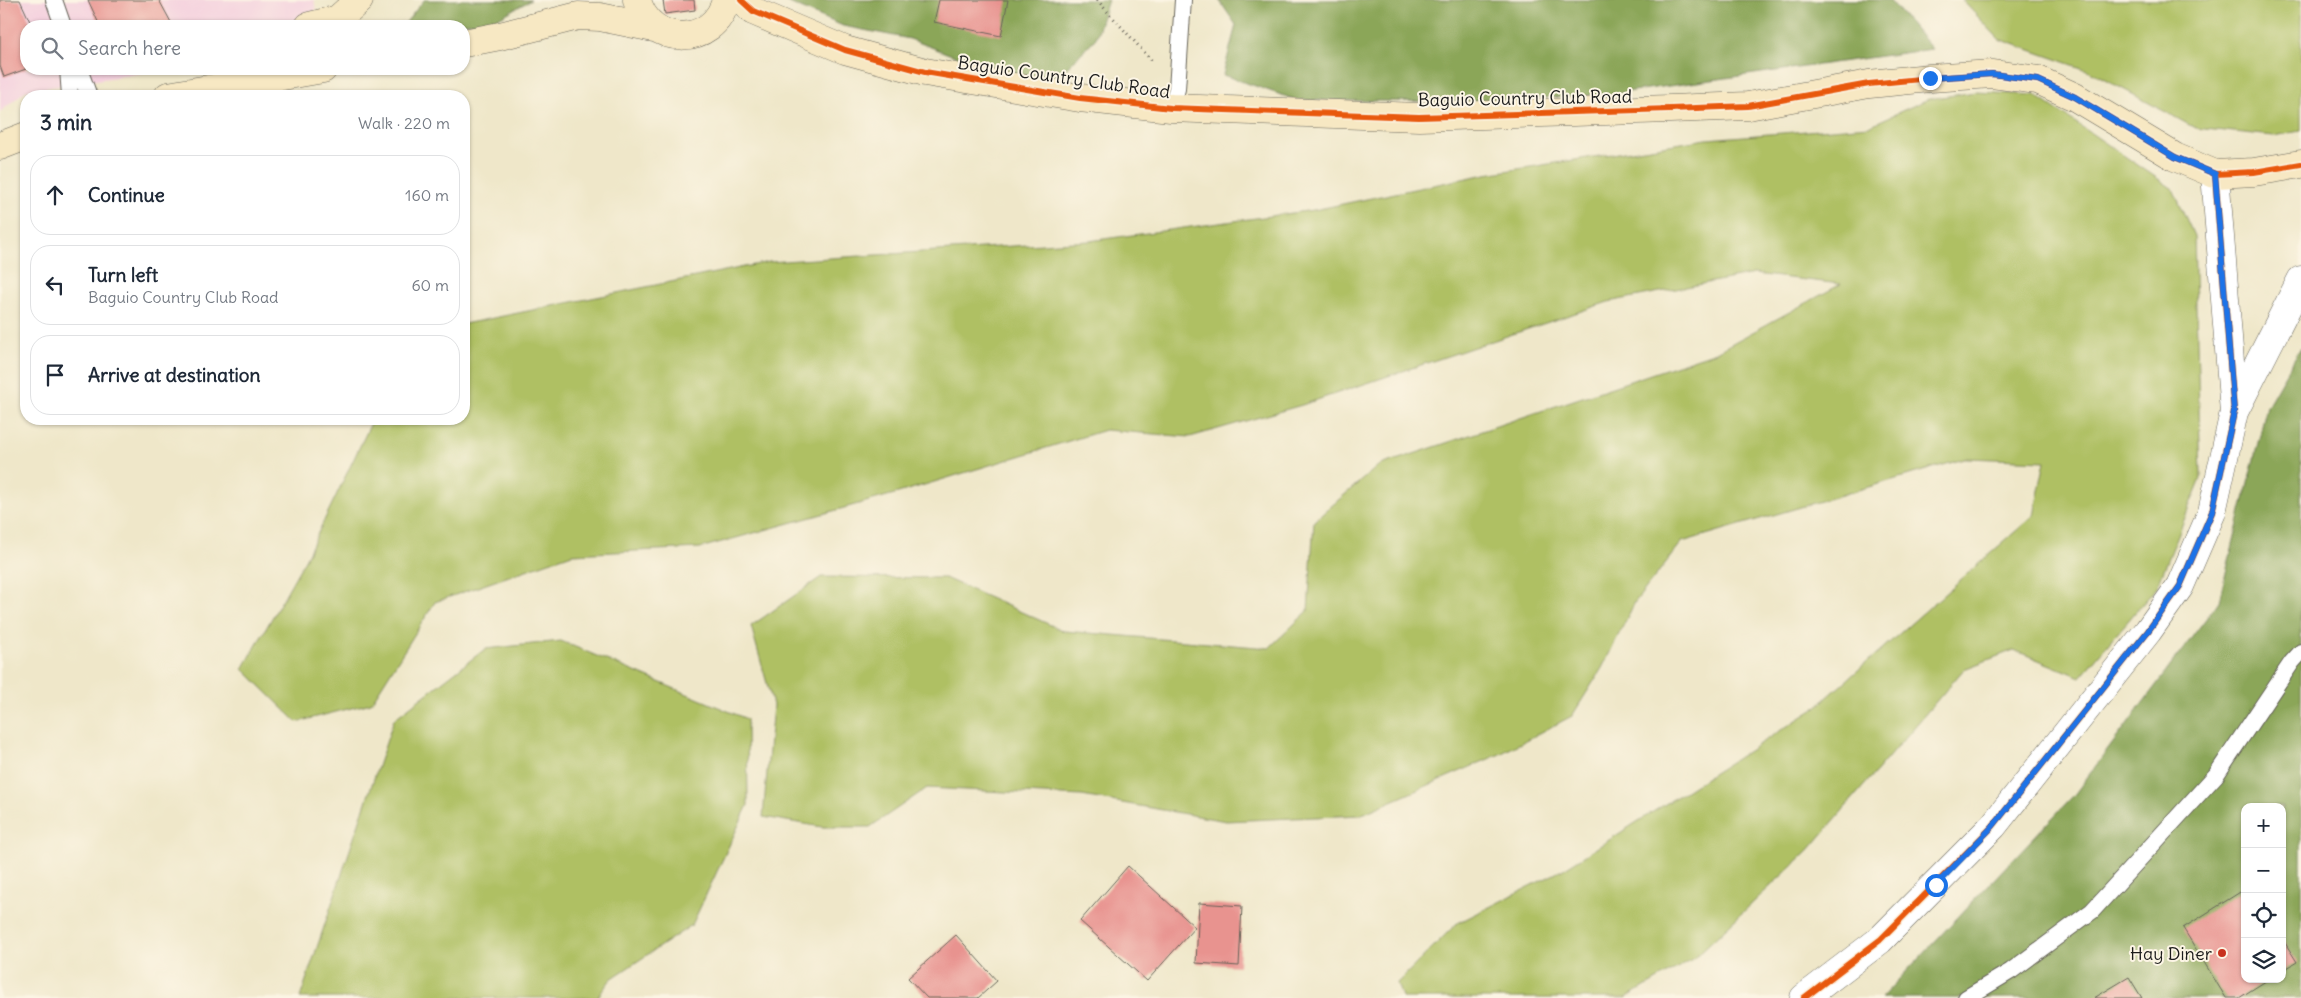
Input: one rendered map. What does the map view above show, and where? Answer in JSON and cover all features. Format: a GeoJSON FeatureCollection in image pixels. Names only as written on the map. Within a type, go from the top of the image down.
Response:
{"type":"FeatureCollection","features":[{"type":"Feature","properties":{"kind":"street"},"geometry":{"type":"LineString","coordinates":[[334,20],[338,19],[360,0]]}},
{"type":"Feature","properties":{"kind":"street"},"geometry":{"type":"LineString","coordinates":[[578,16],[602,0]]}},
{"type":"Feature","properties":{"kind":"street"},"geometry":{"type":"LineString","coordinates":[[637,0],[642,15],[654,28]]}},
{"type":"Feature","properties":{"kind":"street"},"geometry":{"type":"LineString","coordinates":[[470,42],[578,16],[600,16],[654,28],[670,35],[695,34],[710,26],[735,6]]}},
{"type":"Feature","properties":{"kind":"street","name":"Baguio Country Club Road"},"geometry":{"type":"LineString","coordinates":[[735,6],[845,50],[925,72],[1080,98],[1174,98],[1420,116],[1670,110],[1748,106],[1869,84],[1992,74],[2038,80],[2075,97],[2175,157],[2215,174],[2254,172],[2301,164]]}},
{"type":"Feature","properties":{"kind":"street"},"geometry":{"type":"LineString","coordinates":[[204,90],[218,75]]}},
{"type":"Feature","properties":{"kind":"street"},"geometry":{"type":"LineString","coordinates":[[204,90],[289,75]]}},
{"type":"Feature","properties":{"kind":"street"},"geometry":{"type":"LineString","coordinates":[[0,146],[20,138]]}},
{"type":"Feature","properties":{"kind":"street"},"geometry":{"type":"LineString","coordinates":[[2215,174],[2234,412]]}},
{"type":"Feature","properties":{"kind":"street"},"geometry":{"type":"LineString","coordinates":[[1804,998],[1880,940],[1993,826],[2148,631],[2180,586],[2212,512],[2234,412],[2301,280]]}},
{"type":"Feature","properties":{"kind":"lane"},"geometry":{"type":"LineString","coordinates":[[54,0],[61,20]]}},
{"type":"Feature","properties":{"kind":"lane"},"geometry":{"type":"LineString","coordinates":[[1174,98],[1183,0]]}},
{"type":"Feature","properties":{"kind":"lane"},"geometry":{"type":"LineString","coordinates":[[68,75],[70,90]]}},
{"type":"Feature","properties":{"kind":"lane"},"geometry":{"type":"LineString","coordinates":[[81,75],[87,90]]}},
{"type":"Feature","properties":{"kind":"lane"},"geometry":{"type":"LineString","coordinates":[[1966,998],[2011,971],[2092,911],[2216,775],[2292,662],[2301,652]]}},
{"type":"Feature","properties":{"kind":"path"},"geometry":{"type":"LineString","coordinates":[[1097,0],[1174,98]]}},
{"type":"Feature","properties":{"kind":"shaded area"},"geometry":{"type":"Polygon","coordinates":[[[0,0],[314,0],[318,20],[20,20],[20,75],[130,75],[32,90],[20,90],[20,95],[0,112],[0,0]]]}},
{"type":"Feature","properties":{"kind":"green space"},"geometry":{"type":"Polygon","coordinates":[[[424,0],[531,0],[491,22],[408,20],[424,0]]]}},
{"type":"Feature","properties":{"kind":"green space"},"geometry":{"type":"Polygon","coordinates":[[[782,0],[1108,0],[1096,38],[1055,80],[1005,73],[975,64],[910,39],[843,26],[782,0]]]}},
{"type":"Feature","properties":{"kind":"green space"},"geometry":{"type":"Polygon","coordinates":[[[1219,0],[1890,0],[1932,49],[1605,95],[1455,102],[1296,100],[1223,75],[1236,25],[1219,0]]]}},
{"type":"Feature","properties":{"kind":"green space"},"geometry":{"type":"Polygon","coordinates":[[[1962,0],[2301,0],[2301,131],[2274,136],[2195,128],[2090,71],[1999,39],[1962,0]]]}},
{"type":"Feature","properties":{"kind":"green space"},"geometry":{"type":"Polygon","coordinates":[[[1975,92],[2035,95],[2173,189],[2194,236],[2201,478],[2157,587],[2080,677],[2014,650],[1964,669],[1808,851],[1694,958],[1626,998],[1402,998],[1397,983],[1456,924],[1562,870],[1814,709],[2034,515],[2045,461],[1967,458],[1682,542],[1635,602],[1602,668],[1572,716],[1500,754],[1360,815],[1226,821],[1082,796],[927,788],[870,827],[822,827],[763,817],[773,705],[751,626],[821,577],[945,578],[1064,631],[1269,648],[1308,611],[1314,521],[1378,466],[1716,352],[1841,284],[1754,274],[1608,302],[1302,405],[1190,437],[1105,430],[898,493],[700,548],[572,554],[435,602],[371,703],[297,722],[243,669],[306,558],[370,425],[470,425],[470,323],[769,262],[1089,241],[1314,210],[1486,174],[1707,139],[1869,126],[1928,99],[1975,92]]]}},
{"type":"Feature","properties":{"kind":"green space"},"geometry":{"type":"Polygon","coordinates":[[[2301,347],[2301,998],[1881,998],[2074,795],[2219,601],[2267,406],[2301,347]]]}},
{"type":"Feature","properties":{"kind":"green space"},"geometry":{"type":"Polygon","coordinates":[[[561,641],[747,719],[748,805],[692,925],[611,979],[597,998],[300,998],[394,719],[485,649],[561,641]]]}},
{"type":"Feature","properties":{"kind":"building"},"geometry":{"type":"Polygon","coordinates":[[[0,0],[20,0],[29,20],[20,20],[20,71],[4,77],[0,66],[0,0]]]}},
{"type":"Feature","properties":{"kind":"building"},"geometry":{"type":"Polygon","coordinates":[[[88,0],[159,0],[170,20],[97,20],[88,0]]]}},
{"type":"Feature","properties":{"kind":"building"},"geometry":{"type":"Polygon","coordinates":[[[663,0],[694,0],[695,10],[665,14],[663,0]]]}},
{"type":"Feature","properties":{"kind":"building"},"geometry":{"type":"Polygon","coordinates":[[[939,0],[1008,0],[1001,36],[934,22],[939,0]]]}},
{"type":"Feature","properties":{"kind":"building"},"geometry":{"type":"Polygon","coordinates":[[[1128,866],[1195,927],[1147,981],[1080,921],[1128,866]]]}},
{"type":"Feature","properties":{"kind":"building","name":"Hay Diner"},"geometry":{"type":"Polygon","coordinates":[[[2241,892],[2241,983],[2263,983],[2239,998],[2226,998],[2183,928],[2241,892]]]}},
{"type":"Feature","properties":{"kind":"building"},"geometry":{"type":"Polygon","coordinates":[[[1199,903],[1242,906],[1239,966],[1196,963],[1199,903]]]}},
{"type":"Feature","properties":{"kind":"building"},"geometry":{"type":"Polygon","coordinates":[[[956,935],[997,981],[978,998],[927,998],[908,978],[956,935]]]}},
{"type":"Feature","properties":{"kind":"building"},"geometry":{"type":"Polygon","coordinates":[[[2286,944],[2297,962],[2286,969],[2286,944]]]}},
{"type":"Feature","properties":{"kind":"building"},"geometry":{"type":"Polygon","coordinates":[[[2129,977],[2142,998],[2094,998],[2129,977]]]}},
{"type":"Feature","properties":{"kind":"cycle path"},"geometry":{"type":"LineString","coordinates":[[741,0],[753,11],[845,50],[925,72],[1080,98],[1171,108],[1419,117],[1748,106],[1869,84],[1992,74],[2038,80],[2075,97],[2175,157],[2215,174],[2254,172],[2301,164]]}},
{"type":"Feature","properties":{"kind":"cycle path"},"geometry":{"type":"LineString","coordinates":[[1804,998],[1880,940],[1993,826],[2148,631],[2180,586],[2212,512],[2234,412],[2215,174]]}},
{"type":"Feature","properties":{"kind":"place","name":"Hay Diner"},"geometry":{"type":"Point","coordinates":[2222,953]}},
{"type":"Feature","properties":{"kind":"route"},"geometry":{"type":"LineString","coordinates":[[1930,78],[1992,74],[2038,80],[2075,97],[2175,157],[2215,174],[2234,412],[2212,512],[2180,586],[2148,631],[1993,826],[1936,885]]}}]}
